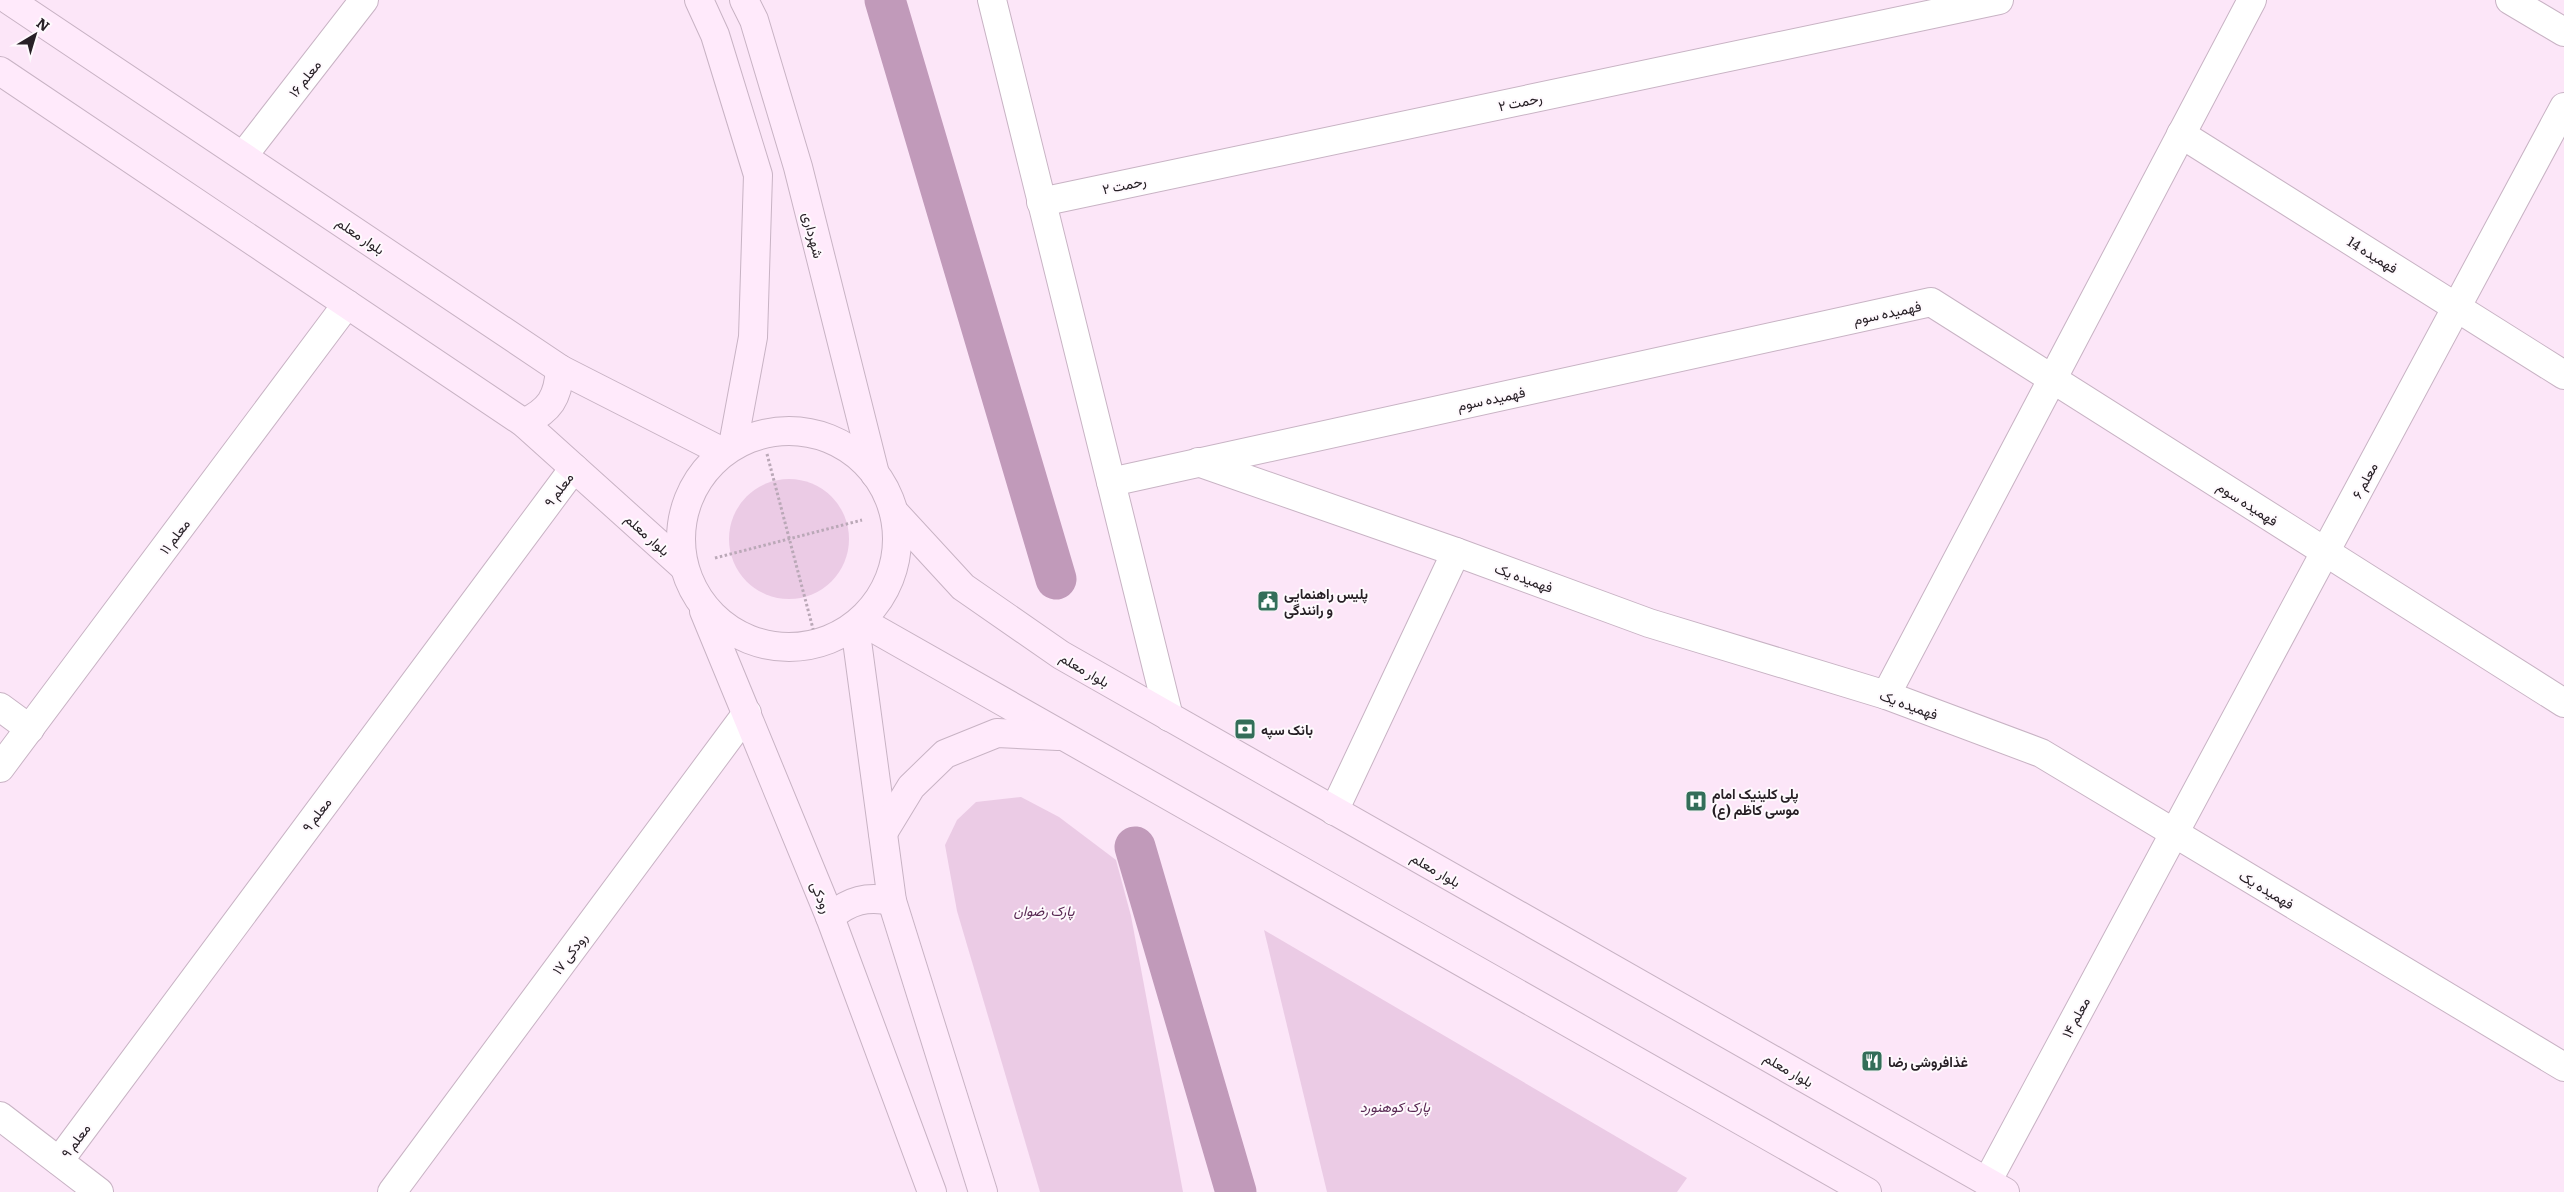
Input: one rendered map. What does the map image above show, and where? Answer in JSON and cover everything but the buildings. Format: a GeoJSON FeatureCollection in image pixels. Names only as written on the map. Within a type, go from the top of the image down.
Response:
{"type":"FeatureCollection","features":[{"type":"Feature","properties":{"kind":"main road","name":"بلوار معلم"},"geometry":{"type":"LineString","coordinates":[[9,0],[560,369],[728,449]]}},
{"type":"Feature","properties":{"kind":"main road"},"geometry":{"type":"LineString","coordinates":[[699,0],[715,35],[758,176],[753,337],[728,449]]}},
{"type":"Feature","properties":{"kind":"main road","name":"شهرداری"},"geometry":{"type":"LineString","coordinates":[[744,0],[754,20],[798,167],[875,474]]}},
{"type":"Feature","properties":{"kind":"main road","name":"بلوار معلم"},"geometry":{"type":"LineString","coordinates":[[0,71],[524,423],[683,566]]}},
{"type":"Feature","properties":{"kind":"main road"},"geometry":{"type":"LineString","coordinates":[[524,423],[540,415],[552,402],[559,387],[560,369]]}},
{"type":"Feature","properties":{"kind":"main road"},"geometry":{"type":"LineString","coordinates":[[793,430],[824,436],[852,452],[875,474],[886,492],[894,512],[897,542],[893,571],[880,598],[858,623],[836,637],[817,644],[785,648],[753,642],[725,627],[702,605],[691,586],[683,566],[680,534],[686,503],[700,475],[728,449],[761,434],[793,430]]}},
{"type":"Feature","properties":{"kind":"main road","name":"بلوار معلم"},"geometry":{"type":"LineString","coordinates":[[894,512],[963,588],[1061,655],[1996,1187]]}},
{"type":"Feature","properties":{"kind":"main road","name":"رودکی"},"geometry":{"type":"LineString","coordinates":[[702,605],[830,917],[932,1192]]}},
{"type":"Feature","properties":{"kind":"main road"},"geometry":{"type":"LineString","coordinates":[[858,623],[1064,736],[1867,1192]]}},
{"type":"Feature","properties":{"kind":"main road"},"geometry":{"type":"LineString","coordinates":[[858,623],[892,901],[984,1192]]}},
{"type":"Feature","properties":{"kind":"main road"},"geometry":{"type":"LineString","coordinates":[[883,832],[911,787],[945,754],[997,733],[1064,736]]}},
{"type":"Feature","properties":{"kind":"main road"},"geometry":{"type":"LineString","coordinates":[[830,917],[843,906],[858,899],[876,898],[892,901]]}},
{"type":"Feature","properties":{"kind":"street","name":"معلم ۱۶"},"geometry":{"type":"LineString","coordinates":[[243,156],[364,0]]}},
{"type":"Feature","properties":{"kind":"street"},"geometry":{"type":"LineString","coordinates":[[992,0],[1169,717]]}},
{"type":"Feature","properties":{"kind":"street","name":"رحمت ۲"},"geometry":{"type":"LineString","coordinates":[[1041,202],[1999,0]]}},
{"type":"Feature","properties":{"kind":"street"},"geometry":{"type":"LineString","coordinates":[[1886,695],[2252,0]]}},
{"type":"Feature","properties":{"kind":"street"},"geometry":{"type":"LineString","coordinates":[[2510,0],[2564,32]]}},
{"type":"Feature","properties":{"kind":"street","name":"معلم ۶"},"geometry":{"type":"LineString","coordinates":[[2169,843],[2564,107]]}},
{"type":"Feature","properties":{"kind":"street","name":"فهمیده 14"},"geometry":{"type":"LineString","coordinates":[[2181,134],[2564,375]]}},
{"type":"Feature","properties":{"kind":"street","name":"فهمیده سوم"},"geometry":{"type":"LineString","coordinates":[[1111,482],[1930,302],[2053,378],[2564,703]]}},
{"type":"Feature","properties":{"kind":"street","name":"معلم ۱۱"},"geometry":{"type":"LineString","coordinates":[[0,768],[347,304]]}},
{"type":"Feature","properties":{"kind":"street","name":"فهمیده یک"},"geometry":{"type":"LineString","coordinates":[[1198,462],[1456,552],[1649,623],[1886,695],[2041,753],[2169,843],[2564,1067]]}},
{"type":"Feature","properties":{"kind":"street","name":"معلم ۹"},"geometry":{"type":"LineString","coordinates":[[59,1161],[574,468]]}},
{"type":"Feature","properties":{"kind":"street"},"geometry":{"type":"LineString","coordinates":[[1334,811],[1456,552]]}},
{"type":"Feature","properties":{"kind":"street"},"geometry":{"type":"LineString","coordinates":[[0,707],[30,729]]}},
{"type":"Feature","properties":{"kind":"street","name":"رودکی ۱۷"},"geometry":{"type":"LineString","coordinates":[[392,1192],[747,713]]}},
{"type":"Feature","properties":{"kind":"street","name":"معلم ۱۴"},"geometry":{"type":"LineString","coordinates":[[1996,1187],[2169,843]]}},
{"type":"Feature","properties":{"kind":"street"},"geometry":{"type":"LineString","coordinates":[[0,1116],[99,1192]]}},
{"type":"Feature","properties":{"kind":"path"},"geometry":{"type":"LineString","coordinates":[[761,434],[817,644]]}},
{"type":"Feature","properties":{"kind":"path"},"geometry":{"type":"LineString","coordinates":[[683,566],[894,512]]}},
{"type":"Feature","properties":{"kind":"green space"},"geometry":{"type":"Polygon","coordinates":[[[789,479],[801,480],[812,484],[822,489],[831,497],[839,506],[844,516],[848,527],[848,551],[844,562],[839,572],[831,581],[822,589],[812,594],[801,598],[789,599],[777,598],[766,594],[756,589],[747,581],[739,572],[734,562],[730,551],[729,539],[730,527],[734,516],[739,506],[747,497],[756,489],[766,484],[777,480],[789,479]]]}},
{"type":"Feature","properties":{"kind":"green space","name":"پارک رضوان"},"geometry":{"type":"Polygon","coordinates":[[[1021,797],[1059,817],[1116,860],[1131,916],[1183,1192],[1040,1192],[957,911],[945,845],[957,820],[976,802],[1021,797]]]}},
{"type":"Feature","properties":{"kind":"green space","name":"پارک کوهنورد"},"geometry":{"type":"Polygon","coordinates":[[[1264,930],[1687,1178],[1677,1192],[1327,1192],[1264,930]]]}},
{"type":"Feature","properties":{"kind":"waterway"},"geometry":{"type":"LineString","coordinates":[[885,0],[1056,579]]}},
{"type":"Feature","properties":{"kind":"waterway"},"geometry":{"type":"LineString","coordinates":[[1135,847],[1236,1192]]}},
{"type":"Feature","properties":{"kind":"place","name":"پلیس راهنمایی و رانندگی"},"geometry":{"type":"Point","coordinates":[1268,601]}},
{"type":"Feature","properties":{"kind":"place","name":"بانک سپه"},"geometry":{"type":"Point","coordinates":[1245,729]}},
{"type":"Feature","properties":{"kind":"place","name":"پلی کلینیک امام موسی کاظم (ع)"},"geometry":{"type":"Point","coordinates":[1696,801]}},
{"type":"Feature","properties":{"kind":"place","name":"غذافروشی رضا"},"geometry":{"type":"Point","coordinates":[1872,1061]}}]}
